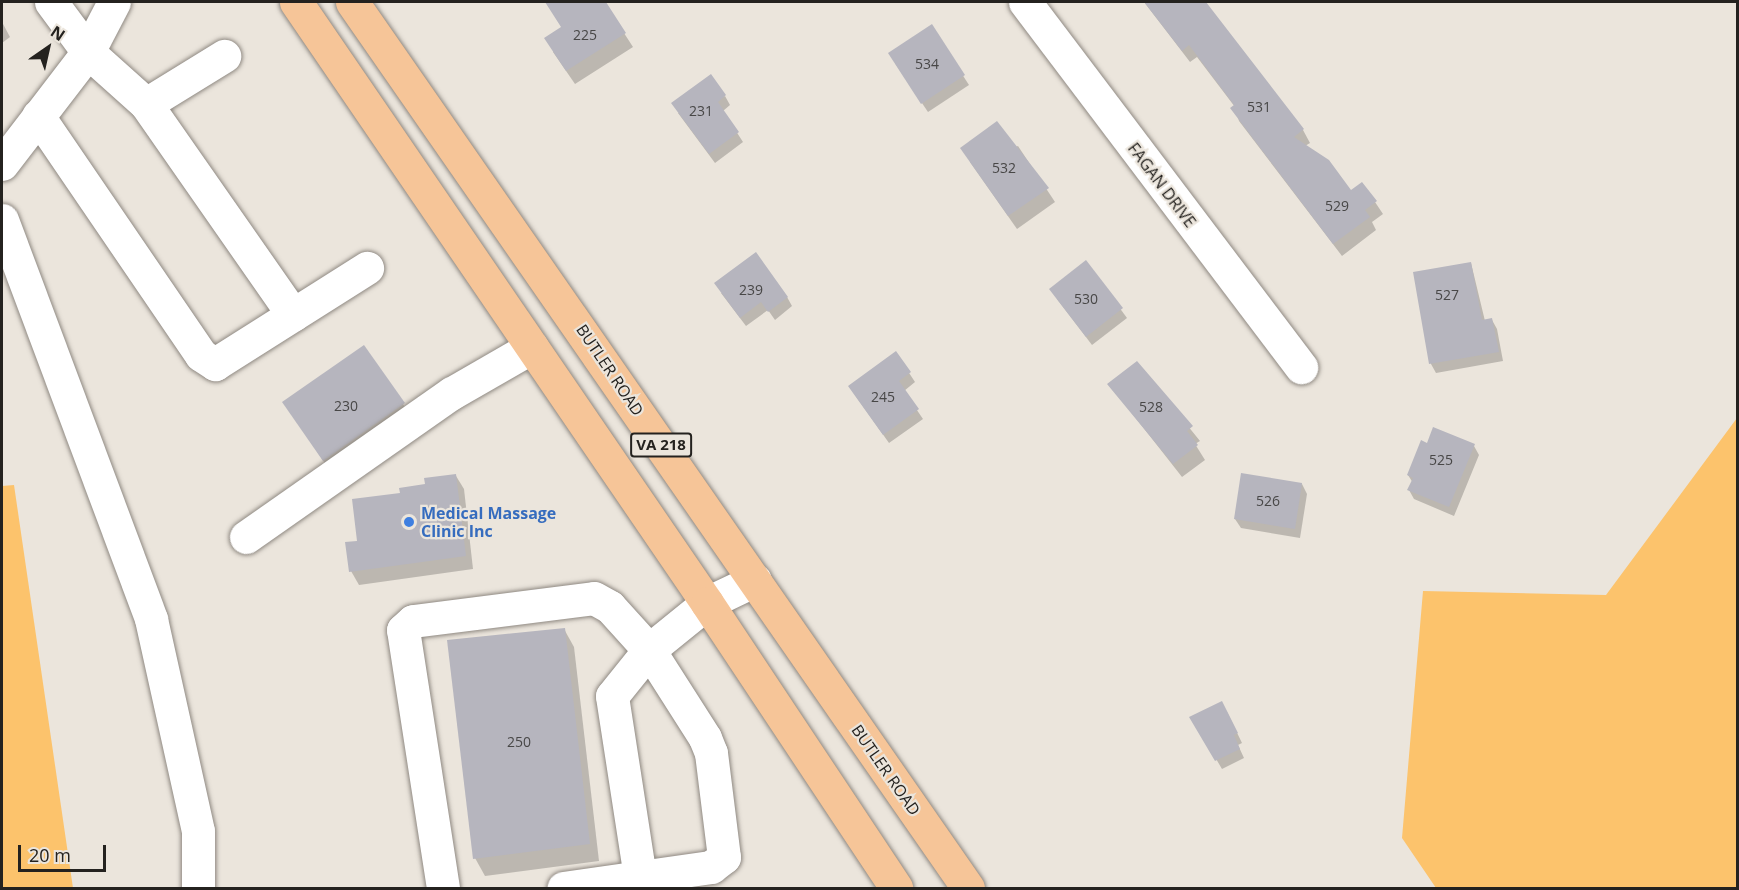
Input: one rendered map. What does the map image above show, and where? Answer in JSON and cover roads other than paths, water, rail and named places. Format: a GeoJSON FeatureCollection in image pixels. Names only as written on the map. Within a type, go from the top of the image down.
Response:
{"type":"FeatureCollection","features":[{"type":"Feature","properties":{"kind":"main road","name":"VA 218"},"geometry":{"type":"LineString","coordinates":[[296,2],[707,603],[896,888]]}},
{"type":"Feature","properties":{"kind":"main road","name":"BUTLER ROAD"},"geometry":{"type":"LineString","coordinates":[[352,2],[968,888]]}},
{"type":"Feature","properties":{"kind":"street"},"geometry":{"type":"LineString","coordinates":[[51,2],[88,52],[146,104],[293,315]]}},
{"type":"Feature","properties":{"kind":"street"},"geometry":{"type":"LineString","coordinates":[[2,164],[88,52],[114,2]]}},
{"type":"Feature","properties":{"kind":"street","name":"FAGAN DRIVE"},"geometry":{"type":"LineString","coordinates":[[1025,2],[1301,367]]}},
{"type":"Feature","properties":{"kind":"street"},"geometry":{"type":"LineString","coordinates":[[146,104],[224,56]]}},
{"type":"Feature","properties":{"kind":"street"},"geometry":{"type":"LineString","coordinates":[[38,116],[201,355],[215,364],[367,268]]}},
{"type":"Feature","properties":{"kind":"street"},"geometry":{"type":"LineString","coordinates":[[2,220],[151,619],[198,831],[198,888]]}},
{"type":"Feature","properties":{"kind":"street"},"geometry":{"type":"LineString","coordinates":[[246,537],[452,393],[532,347]]}},
{"type":"Feature","properties":{"kind":"street"},"geometry":{"type":"LineString","coordinates":[[640,878],[611,705],[612,696],[649,650],[707,603],[755,580]]}},
{"type":"Feature","properties":{"kind":"street"},"geometry":{"type":"LineString","coordinates":[[443,888],[403,630],[406,624],[594,598],[610,607],[649,650],[711,753],[724,857],[711,867],[563,888]]}},
{"type":"Feature","properties":{"kind":"place","name":"Medical Massage Clinic Inc"},"geometry":{"type":"Point","coordinates":[409,522]}}]}
